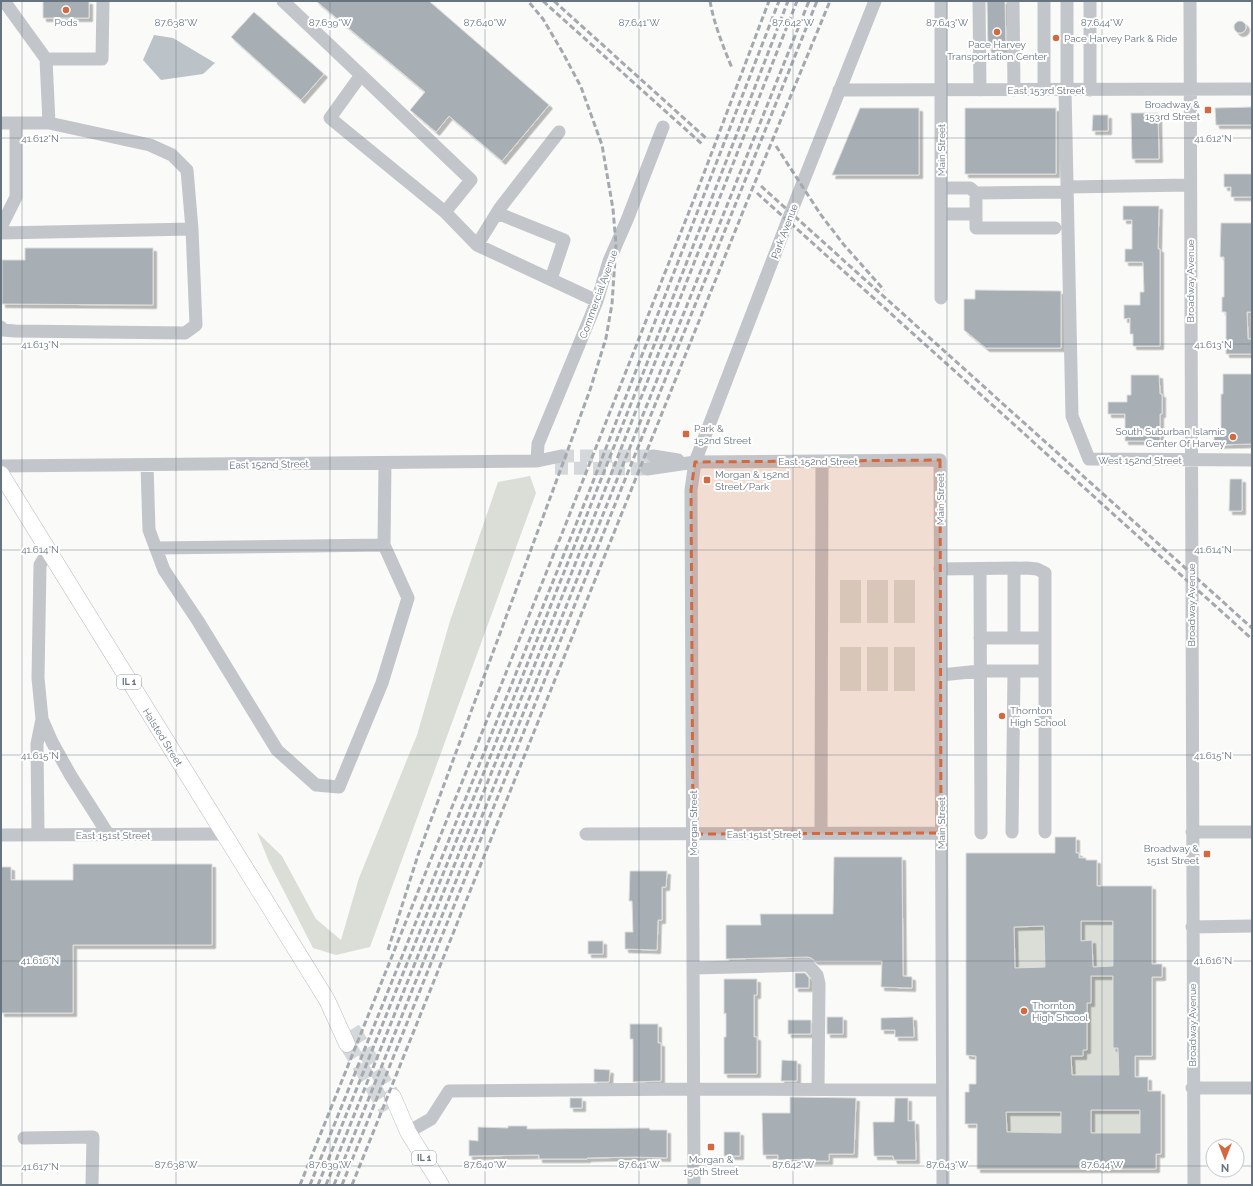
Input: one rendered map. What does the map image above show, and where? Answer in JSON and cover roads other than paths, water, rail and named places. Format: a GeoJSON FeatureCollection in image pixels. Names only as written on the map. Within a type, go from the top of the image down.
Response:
{"type":"FeatureCollection","features":[{"type":"Feature","properties":{"kind":"main road","name":"Halsted Street"},"geometry":{"type":"LineString","coordinates":[[1,474],[349,1036]]}},
{"type":"Feature","properties":{"kind":"main road","name":"IL 1"},"geometry":{"type":"LineString","coordinates":[[390,1103],[441,1185]]}},
{"type":"Feature","properties":{"kind":"street"},"geometry":{"type":"LineString","coordinates":[[4,1],[46,59],[49,123]]}},
{"type":"Feature","properties":{"kind":"street"},"geometry":{"type":"LineString","coordinates":[[46,59],[102,59],[103,1]]}},
{"type":"Feature","properties":{"kind":"street"},"geometry":{"type":"LineString","coordinates":[[283,1],[470,180],[445,212]]}},
{"type":"Feature","properties":{"kind":"street","name":"Park Avenue"},"geometry":{"type":"LineString","coordinates":[[695,462],[839,90],[876,1]]}},
{"type":"Feature","properties":{"kind":"street","name":"Main Street"},"geometry":{"type":"LineString","coordinates":[[941,1],[941,298]]}},
{"type":"Feature","properties":{"kind":"street"},"geometry":{"type":"LineString","coordinates":[[979,1],[980,90]]}},
{"type":"Feature","properties":{"kind":"street"},"geometry":{"type":"LineString","coordinates":[[1014,1],[1014,90]]}},
{"type":"Feature","properties":{"kind":"street"},"geometry":{"type":"LineString","coordinates":[[1044,1],[1044,90]]}},
{"type":"Feature","properties":{"kind":"street"},"geometry":{"type":"LineString","coordinates":[[1067,1],[1067,190]]}},
{"type":"Feature","properties":{"kind":"street"},"geometry":{"type":"LineString","coordinates":[[1090,1],[1090,90]]}},
{"type":"Feature","properties":{"kind":"street","name":"Broadway Avenue"},"geometry":{"type":"LineString","coordinates":[[1190,1],[1192,1088],[1194,1185]]}},
{"type":"Feature","properties":{"kind":"street"},"geometry":{"type":"LineString","coordinates":[[361,75],[330,118],[445,212],[477,245],[597,301]]}},
{"type":"Feature","properties":{"kind":"street","name":"East 153rd Street"},"geometry":{"type":"LineString","coordinates":[[839,90],[1252,89]]}},
{"type":"Feature","properties":{"kind":"street"},"geometry":{"type":"LineString","coordinates":[[1,123],[49,123],[150,145],[172,155],[187,170],[192,229],[196,325],[185,332],[15,331],[3,330],[1,327]]}},
{"type":"Feature","properties":{"kind":"street"},"geometry":{"type":"LineString","coordinates":[[1,227],[16,197],[16,124]]}},
{"type":"Feature","properties":{"kind":"street","name":"Commercial Avenue"},"geometry":{"type":"LineString","coordinates":[[537,461],[538,444],[597,301],[609,261],[627,220],[663,126]]}},
{"type":"Feature","properties":{"kind":"street"},"geometry":{"type":"LineString","coordinates":[[477,245],[500,208],[559,132]]}},
{"type":"Feature","properties":{"kind":"street"},"geometry":{"type":"LineString","coordinates":[[941,188],[970,188],[976,193],[1190,185]]}},
{"type":"Feature","properties":{"kind":"street","name":"West 152nd Street"},"geometry":{"type":"LineString","coordinates":[[1067,190],[1072,416],[1089,459],[1191,460]]}},
{"type":"Feature","properties":{"kind":"street"},"geometry":{"type":"LineString","coordinates":[[976,193],[976,228],[1055,228]]}},
{"type":"Feature","properties":{"kind":"street"},"geometry":{"type":"LineString","coordinates":[[497,213],[564,240],[551,279]]}},
{"type":"Feature","properties":{"kind":"street"},"geometry":{"type":"LineString","coordinates":[[941,214],[976,214]]}},
{"type":"Feature","properties":{"kind":"street"},"geometry":{"type":"LineString","coordinates":[[1,233],[192,229]]}},
{"type":"Feature","properties":{"kind":"street","name":"East 152nd Street"},"geometry":{"type":"LineString","coordinates":[[1,466],[537,461],[561,456]]}},
{"type":"Feature","properties":{"kind":"street","name":"East 152nd Street"},"geometry":{"type":"LineString","coordinates":[[653,456],[695,462]]}},
{"type":"Feature","properties":{"kind":"street","name":"Main Street"},"geometry":{"type":"LineString","coordinates":[[940,460],[943,1185]]}},
{"type":"Feature","properties":{"kind":"street","name":"East 152nd Street"},"geometry":{"type":"LineString","coordinates":[[647,469],[695,462],[940,460]]}},
{"type":"Feature","properties":{"kind":"street"},"geometry":{"type":"LineString","coordinates":[[1191,460],[1252,460]]}},
{"type":"Feature","properties":{"kind":"street","name":"East 152nd Street"},"geometry":{"type":"LineString","coordinates":[[537,461],[555,468]]}},
{"type":"Feature","properties":{"kind":"street"},"geometry":{"type":"LineString","coordinates":[[821,833],[822,461]]}},
{"type":"Feature","properties":{"kind":"street","name":"Morgan Street"},"geometry":{"type":"LineString","coordinates":[[694,1185],[691,490],[695,462]]}},
{"type":"Feature","properties":{"kind":"street"},"geometry":{"type":"LineString","coordinates":[[147,465],[150,530],[164,570],[198,621],[277,750],[316,785],[339,787],[382,683],[408,598],[384,545],[385,463]]}},
{"type":"Feature","properties":{"kind":"street"},"geometry":{"type":"LineString","coordinates":[[156,548],[384,545]]}},
{"type":"Feature","properties":{"kind":"street"},"geometry":{"type":"LineString","coordinates":[[38,834],[38,744],[42,719],[38,678],[40,565],[48,552]]}},
{"type":"Feature","properties":{"kind":"street"},"geometry":{"type":"LineString","coordinates":[[940,569],[1037,569],[1045,573],[1045,832]]}},
{"type":"Feature","properties":{"kind":"street"},"geometry":{"type":"LineString","coordinates":[[980,569],[981,833]]}},
{"type":"Feature","properties":{"kind":"street"},"geometry":{"type":"LineString","coordinates":[[1014,569],[1014,638]]}},
{"type":"Feature","properties":{"kind":"street"},"geometry":{"type":"LineString","coordinates":[[980,638],[1045,638]]}},
{"type":"Feature","properties":{"kind":"street"},"geometry":{"type":"LineString","coordinates":[[941,675],[980,671],[1045,672]]}},
{"type":"Feature","properties":{"kind":"street"},"geometry":{"type":"LineString","coordinates":[[1012,832],[1014,671]]}},
{"type":"Feature","properties":{"kind":"street"},"geometry":{"type":"LineString","coordinates":[[42,719],[52,742],[71,776],[108,834]]}},
{"type":"Feature","properties":{"kind":"street"},"geometry":{"type":"LineString","coordinates":[[1192,832],[1252,832]]}},
{"type":"Feature","properties":{"kind":"street","name":"East 151st Street"},"geometry":{"type":"LineString","coordinates":[[586,834],[942,833]]}},
{"type":"Feature","properties":{"kind":"street","name":"East 151st Street"},"geometry":{"type":"LineString","coordinates":[[1,835],[224,834]]}},
{"type":"Feature","properties":{"kind":"street"},"geometry":{"type":"LineString","coordinates":[[1192,927],[1252,926]]}},
{"type":"Feature","properties":{"kind":"street"},"geometry":{"type":"LineString","coordinates":[[694,968],[808,965],[817,975],[818,984],[818,1089]]}},
{"type":"Feature","properties":{"kind":"street"},"geometry":{"type":"LineString","coordinates":[[1192,1088],[1252,1088]]}},
{"type":"Feature","properties":{"kind":"street"},"geometry":{"type":"LineString","coordinates":[[408,1132],[431,1119],[449,1091],[694,1089],[942,1090]]}},
{"type":"Feature","properties":{"kind":"street"},"geometry":{"type":"LineString","coordinates":[[24,1138],[93,1138],[92,1185]]}},
{"type":"Feature","properties":{"kind":"tunnel"},"geometry":{"type":"LineString","coordinates":[[561,456],[653,456]]}},
{"type":"Feature","properties":{"kind":"tunnel"},"geometry":{"type":"LineString","coordinates":[[555,468],[647,469]]}},
{"type":"Feature","properties":{"kind":"tunnel"},"geometry":{"type":"LineString","coordinates":[[352,1029],[393,1097]]}},
{"type":"Feature","properties":{"kind":"tunnel"},"geometry":{"type":"LineString","coordinates":[[347,1044],[387,1110]]}},
{"type":"Feature","properties":{"kind":"railway"},"geometry":{"type":"LineString","coordinates":[[388,950],[418,855],[590,390],[606,338],[612,304],[616,244],[613,209],[602,145],[581,87],[543,19],[528,1]]}},
{"type":"Feature","properties":{"kind":"railway"},"geometry":{"type":"LineString","coordinates":[[543,1],[703,145]]}},
{"type":"Feature","properties":{"kind":"railway"},"geometry":{"type":"LineString","coordinates":[[554,1],[707,139]]}},
{"type":"Feature","properties":{"kind":"railway"},"geometry":{"type":"LineString","coordinates":[[710,1],[716,27],[732,68]]}},
{"type":"Feature","properties":{"kind":"railway"},"geometry":{"type":"LineString","coordinates":[[300,1185],[563,531],[698,189],[769,1]]}},
{"type":"Feature","properties":{"kind":"railway"},"geometry":{"type":"LineString","coordinates":[[310,1185],[589,492],[779,1]]}},
{"type":"Feature","properties":{"kind":"railway"},"geometry":{"type":"LineString","coordinates":[[318,1185],[614,446],[788,1]]}},
{"type":"Feature","properties":{"kind":"railway"},"geometry":{"type":"LineString","coordinates":[[326,1185],[604,492],[797,1]]}},
{"type":"Feature","properties":{"kind":"railway"},"geometry":{"type":"LineString","coordinates":[[334,1185],[809,1]]}},
{"type":"Feature","properties":{"kind":"railway"},"geometry":{"type":"LineString","coordinates":[[342,1185],[817,1]]}},
{"type":"Feature","properties":{"kind":"railway"},"geometry":{"type":"LineString","coordinates":[[352,1185],[746,204],[830,1]]}},
{"type":"Feature","properties":{"kind":"railway"},"geometry":{"type":"LineString","coordinates":[[776,146],[821,215],[844,245],[884,290]]}},
{"type":"Feature","properties":{"kind":"railway"},"geometry":{"type":"LineString","coordinates":[[761,186],[1252,628]]}},
{"type":"Feature","properties":{"kind":"railway"},"geometry":{"type":"LineString","coordinates":[[757,193],[1252,639]]}},
{"type":"Feature","properties":{"kind":"place","name":"Pods"},"geometry":{"type":"Point","coordinates":[66,10]}},
{"type":"Feature","properties":{"kind":"place","name":"Pace Harvey Transportation Center"},"geometry":{"type":"Point","coordinates":[997,32]}},
{"type":"Feature","properties":{"kind":"place","name":"Pace Harvey Park & Ride"},"geometry":{"type":"Point","coordinates":[1056,38]}},
{"type":"Feature","properties":{"kind":"place","name":"Broadway & 153rd Street"},"geometry":{"type":"Point","coordinates":[1208,110]}},
{"type":"Feature","properties":{"kind":"place","name":"Park & 152nd Street"},"geometry":{"type":"Point","coordinates":[686,434]}},
{"type":"Feature","properties":{"kind":"place","name":"South Suburban Islamic Center Of Harvey"},"geometry":{"type":"Point","coordinates":[1233,437]}},
{"type":"Feature","properties":{"kind":"place","name":"Morgan & 152nd Street/Park"},"geometry":{"type":"Point","coordinates":[707,480]}},
{"type":"Feature","properties":{"kind":"place","name":"Thornton High School"},"geometry":{"type":"Point","coordinates":[1002,716]}},
{"type":"Feature","properties":{"kind":"place","name":"Broadway & 151st Street"},"geometry":{"type":"Point","coordinates":[1207,854]}},
{"type":"Feature","properties":{"kind":"place","name":"Thornton High Shcool"},"geometry":{"type":"Point","coordinates":[1024,1011]}},
{"type":"Feature","properties":{"kind":"place","name":"Morgan & 150th Street"},"geometry":{"type":"Point","coordinates":[711,1147]}}]}
